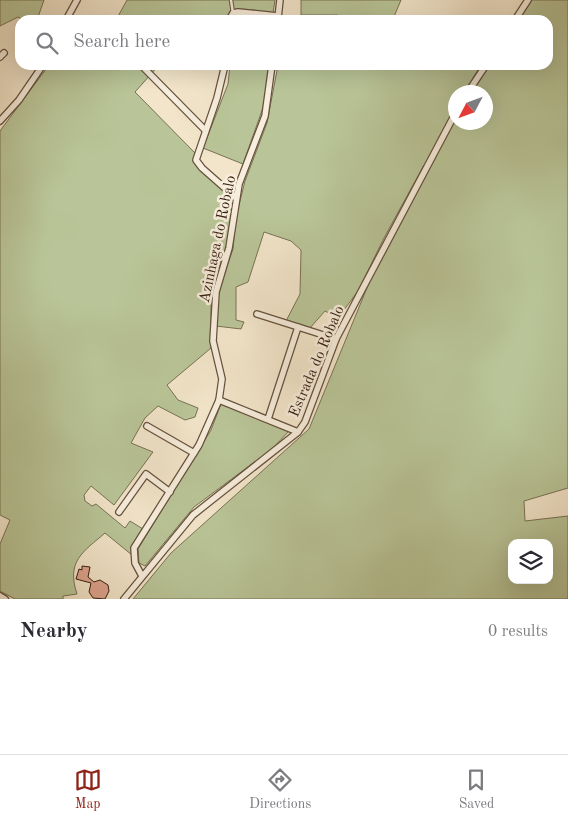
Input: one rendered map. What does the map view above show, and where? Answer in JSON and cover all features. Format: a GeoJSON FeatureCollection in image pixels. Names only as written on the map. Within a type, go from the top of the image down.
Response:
{"type":"FeatureCollection","features":[{"type":"Feature","properties":{"kind":"street"},"geometry":{"type":"LineString","coordinates":[[69,15],[77,0]]}},
{"type":"Feature","properties":{"kind":"street"},"geometry":{"type":"LineString","coordinates":[[278,15],[280,0]]}},
{"type":"Feature","properties":{"kind":"street"},"geometry":{"type":"LineString","coordinates":[[518,15],[528,0]]}},
{"type":"Feature","properties":{"kind":"street"},"geometry":{"type":"LineString","coordinates":[[233,13],[251,15]]}},
{"type":"Feature","properties":{"kind":"street"},"geometry":{"type":"LineString","coordinates":[[0,121],[39,70]]}},
{"type":"Feature","properties":{"kind":"street"},"geometry":{"type":"LineString","coordinates":[[145,70],[206,130]]}},
{"type":"Feature","properties":{"kind":"street"},"geometry":{"type":"LineString","coordinates":[[224,70],[218,98],[196,160],[202,168],[236,198]]}},
{"type":"Feature","properties":{"kind":"street","name":"Azinhaga do Robalo"},"geometry":{"type":"LineString","coordinates":[[142,576],[135,563],[134,548],[194,453],[219,400],[222,379],[213,341],[216,292],[229,248],[239,184],[264,116],[271,70]]}},
{"type":"Feature","properties":{"kind":"street"},"geometry":{"type":"LineString","coordinates":[[473,85],[483,70]]}},
{"type":"Feature","properties":{"kind":"street","name":"Estrada do Robalo"},"geometry":{"type":"LineString","coordinates":[[124,599],[193,515],[298,432],[305,422],[336,339],[448,127]]}},
{"type":"Feature","properties":{"kind":"street"},"geometry":{"type":"LineString","coordinates":[[257,314],[336,339]]}},
{"type":"Feature","properties":{"kind":"street"},"geometry":{"type":"LineString","coordinates":[[268,419],[298,327]]}},
{"type":"Feature","properties":{"kind":"street"},"geometry":{"type":"LineString","coordinates":[[219,400],[298,432]]}},
{"type":"Feature","properties":{"kind":"street"},"geometry":{"type":"LineString","coordinates":[[147,426],[194,453]]}},
{"type":"Feature","properties":{"kind":"street"},"geometry":{"type":"LineString","coordinates":[[119,512],[146,474],[170,492]]}},
{"type":"Feature","properties":{"kind":"street"},"geometry":{"type":"LineString","coordinates":[[0,596],[5,599]]}},
{"type":"Feature","properties":{"kind":"lane"},"geometry":{"type":"LineString","coordinates":[[231,0],[233,13]]}},
{"type":"Feature","properties":{"kind":"green space"},"geometry":{"type":"Polygon","coordinates":[[[0,0],[44,0],[39,15],[15,15],[15,18],[0,26],[0,0]]]}},
{"type":"Feature","properties":{"kind":"green space"},"geometry":{"type":"Polygon","coordinates":[[[127,0],[275,0],[273,15],[254,15],[255,10],[238,9],[230,15],[119,15],[127,0]]]}},
{"type":"Feature","properties":{"kind":"green space"},"geometry":{"type":"Polygon","coordinates":[[[301,0],[401,0],[395,15],[301,15],[301,0]]]}},
{"type":"Feature","properties":{"kind":"green space"},"geometry":{"type":"Polygon","coordinates":[[[528,0],[568,0],[568,488],[524,501],[525,521],[568,516],[568,599],[133,599],[171,553],[309,429],[369,283],[424,165],[384,238],[358,291],[338,318],[325,311],[310,328],[286,321],[300,294],[301,250],[291,241],[264,232],[248,282],[236,287],[236,320],[244,322],[241,329],[216,326],[218,293],[233,249],[236,217],[245,181],[267,123],[277,70],[478,70],[473,78],[479,70],[553,70],[553,15],[518,15],[528,0]]]}},
{"type":"Feature","properties":{"kind":"green space"},"geometry":{"type":"Polygon","coordinates":[[[45,70],[155,70],[135,92],[195,153],[195,161],[233,201],[226,250],[211,286],[211,348],[167,385],[178,400],[198,408],[195,417],[185,420],[158,406],[145,418],[131,443],[153,452],[114,505],[91,486],[84,495],[85,501],[92,506],[96,504],[125,528],[130,521],[143,529],[132,546],[132,555],[105,533],[90,546],[75,565],[74,583],[77,594],[63,596],[63,599],[15,599],[0,591],[0,544],[10,520],[0,515],[0,131],[45,70]]]}},
{"type":"Feature","properties":{"kind":"green space"},"geometry":{"type":"Polygon","coordinates":[[[229,70],[268,70],[265,102],[243,164],[203,148],[228,84],[229,70]]]}},
{"type":"Feature","properties":{"kind":"green space"},"geometry":{"type":"Polygon","coordinates":[[[221,404],[290,430],[272,449],[194,507],[145,566],[139,563],[138,549],[211,430],[221,404]]]}},
{"type":"Feature","properties":{"kind":"building"},"geometry":{"type":"Polygon","coordinates":[[[82,566],[90,567],[88,577],[94,582],[100,580],[108,585],[109,591],[105,599],[93,598],[89,592],[91,583],[76,579],[79,569],[82,570],[82,566]]]}}]}
